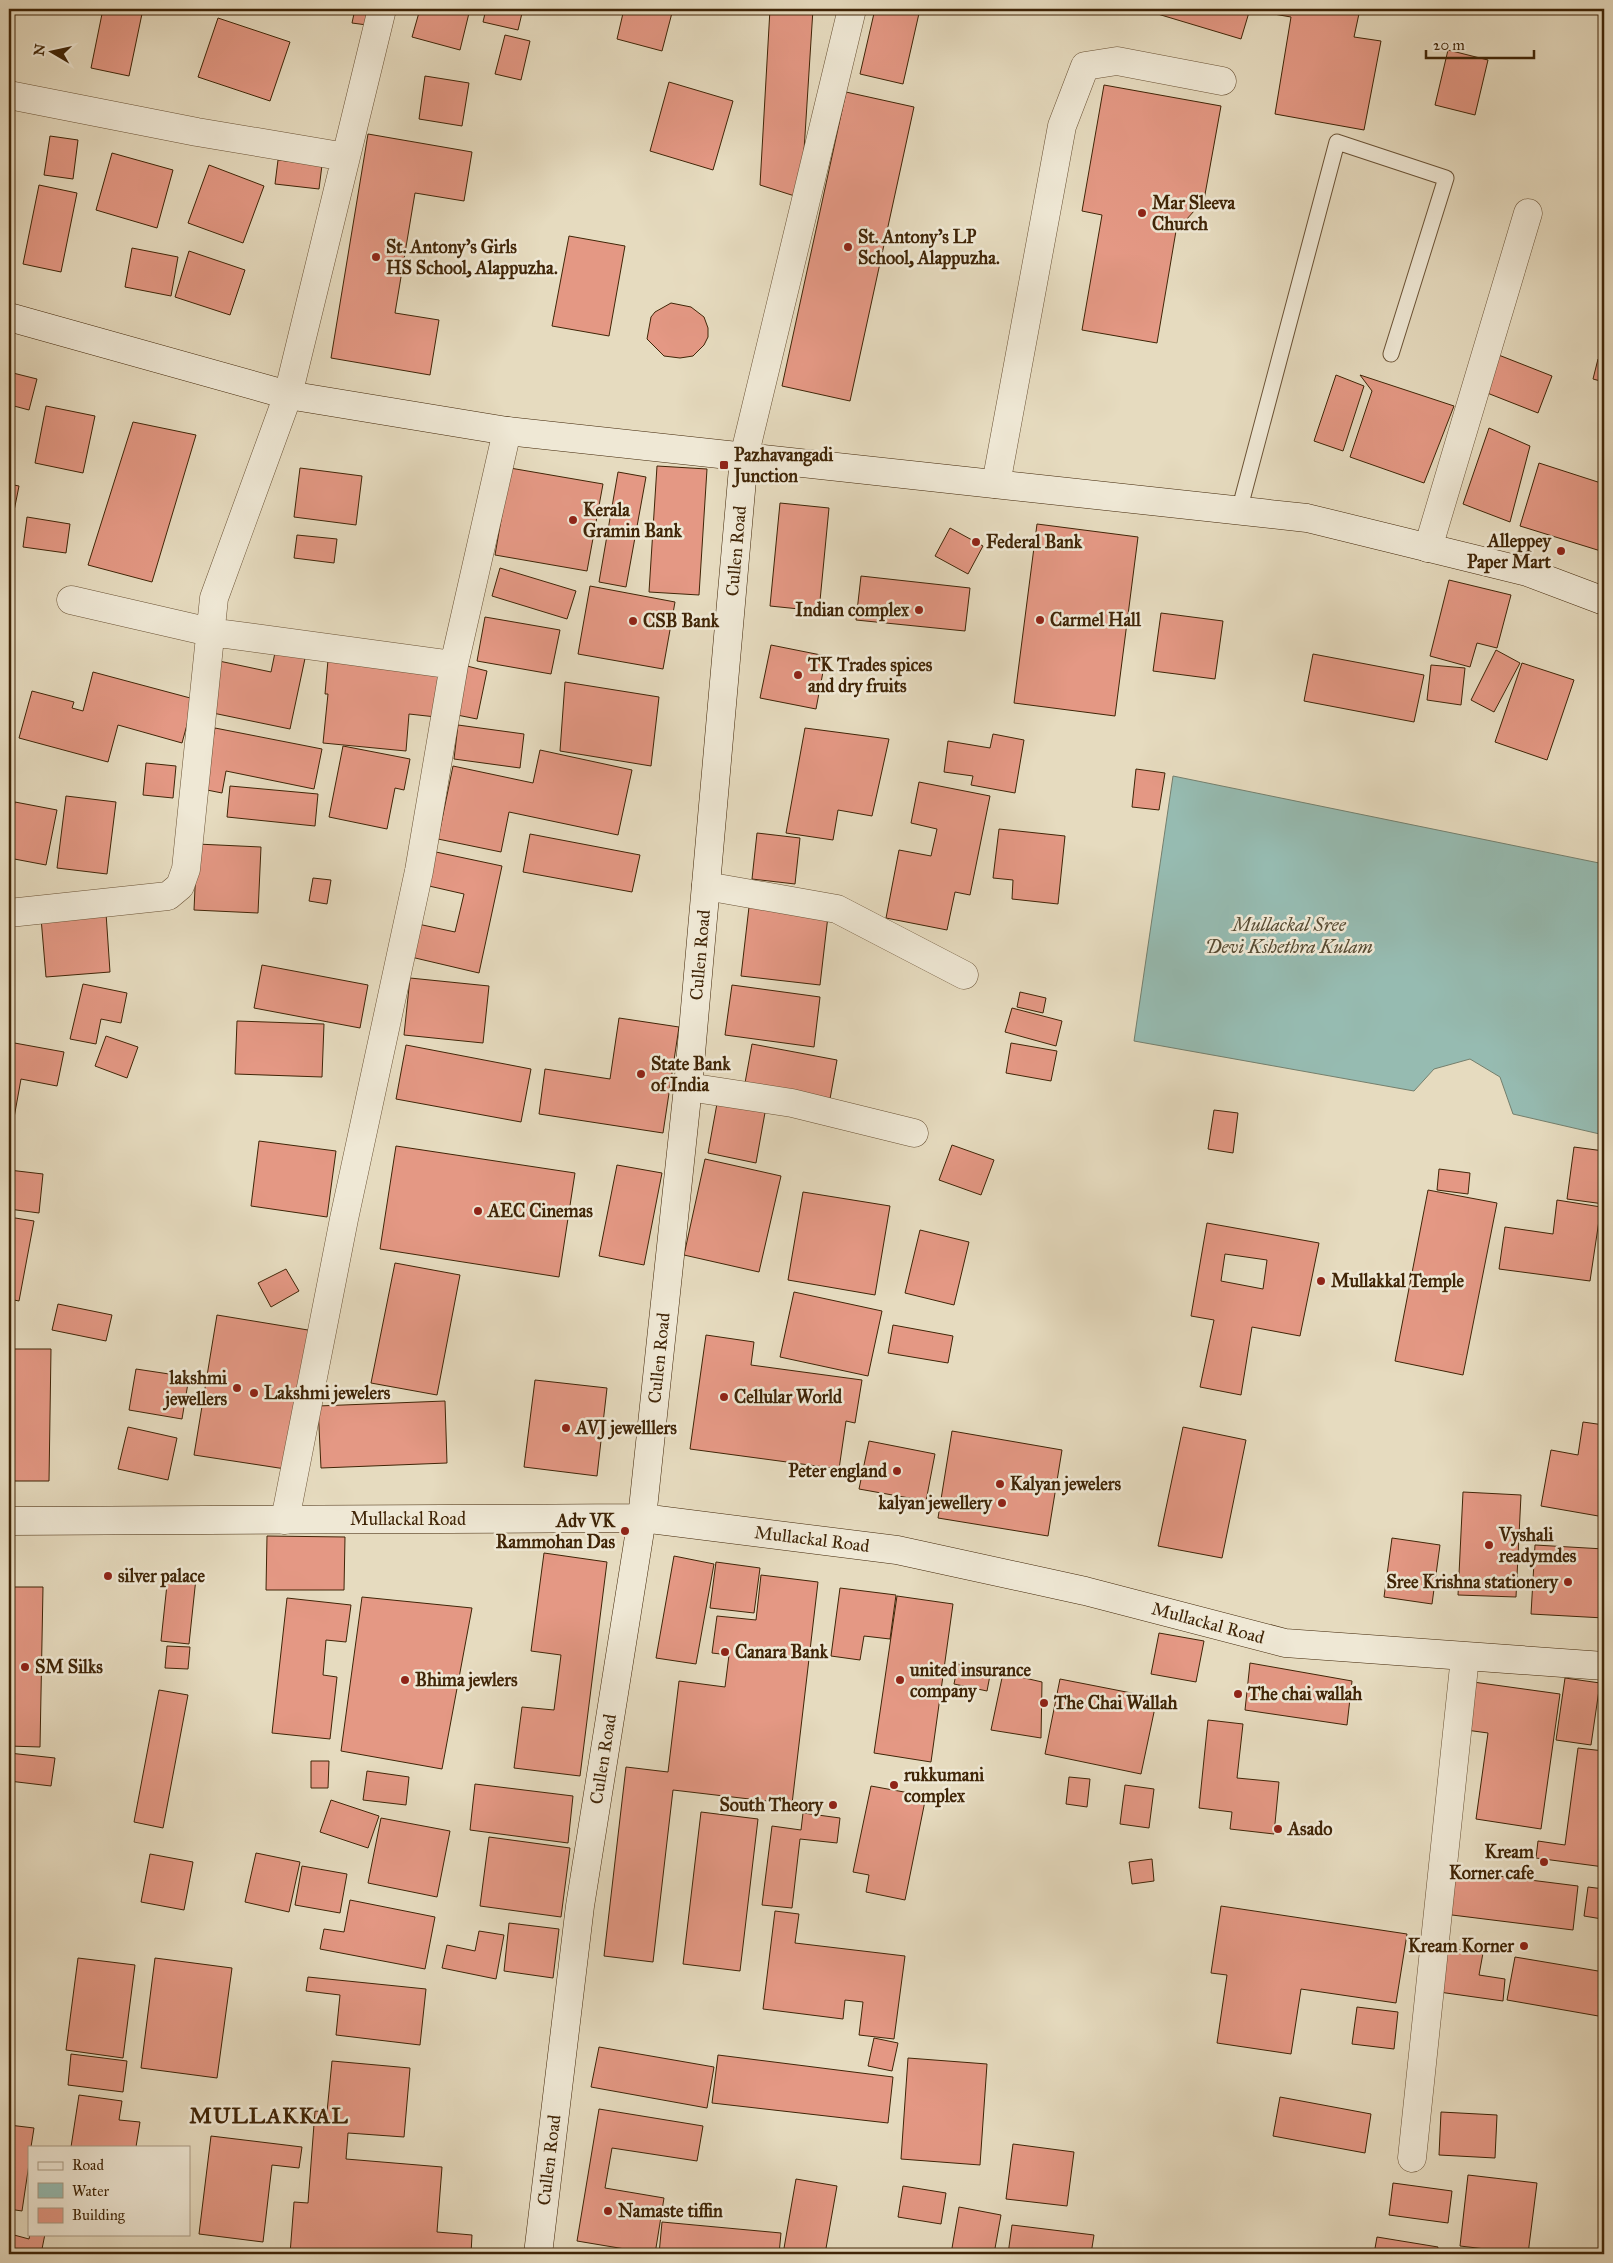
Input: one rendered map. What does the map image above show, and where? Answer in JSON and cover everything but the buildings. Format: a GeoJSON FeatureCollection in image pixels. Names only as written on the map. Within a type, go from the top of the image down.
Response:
{"type":"FeatureCollection","features":[{"type":"Feature","properties":{"kind":"street"},"geometry":{"type":"LineString","coordinates":[[9,913],[168,896],[180,886],[186,869],[214,598],[288,395],[382,9]]}},
{"type":"Feature","properties":{"kind":"street","name":"Cullen Road"},"geometry":{"type":"LineString","coordinates":[[538,2254],[580,1906],[642,1518],[688,1087],[744,457],[852,9]]}},
{"type":"Feature","properties":{"kind":"street"},"geometry":{"type":"LineString","coordinates":[[996,484],[1062,126],[1085,66],[1117,62],[1222,81]]}},
{"type":"Feature","properties":{"kind":"street"},"geometry":{"type":"LineString","coordinates":[[9,95],[197,132],[346,157]]}},
{"type":"Feature","properties":{"kind":"street"},"geometry":{"type":"LineString","coordinates":[[1428,548],[1528,213]]}},
{"type":"Feature","properties":{"kind":"street"},"geometry":{"type":"LineString","coordinates":[[9,316],[288,395],[507,431],[1307,518],[1527,572],[1604,601]]}},
{"type":"Feature","properties":{"kind":"street"},"geometry":{"type":"LineString","coordinates":[[285,1520],[344,1219],[419,871],[454,666],[507,431]]}},
{"type":"Feature","properties":{"kind":"street"},"geometry":{"type":"LineString","coordinates":[[71,600],[210,632],[454,666]]}},
{"type":"Feature","properties":{"kind":"street"},"geometry":{"type":"LineString","coordinates":[[706,886],[837,909],[964,975]]}},
{"type":"Feature","properties":{"kind":"street"},"geometry":{"type":"LineString","coordinates":[[688,1087],[792,1103],[914,1134]]}},
{"type":"Feature","properties":{"kind":"street","name":"Mullackal Road"},"geometry":{"type":"LineString","coordinates":[[9,1521],[642,1518],[896,1550],[1086,1591],[1285,1643],[1604,1666]]}},
{"type":"Feature","properties":{"kind":"street"},"geometry":{"type":"LineString","coordinates":[[1412,2158],[1465,1656]]}},
{"type":"Feature","properties":{"kind":"lane"},"geometry":{"type":"LineString","coordinates":[[1239,511],[1337,142],[1446,178],[1391,354]]}},
{"type":"Feature","properties":{"kind":"water","name":"Mullackal Sree Devi Kshethra Kulam"},"geometry":{"type":"Polygon","coordinates":[[[1173,776],[1604,864],[1604,1135],[1513,1114],[1500,1077],[1470,1059],[1434,1069],[1414,1091],[1134,1041],[1173,776]]]}},
{"type":"Feature","properties":{"kind":"place","name":"Mar Sleeva Church"},"geometry":{"type":"Point","coordinates":[1142,213]}},
{"type":"Feature","properties":{"kind":"place","name":"St. Antony's LP School, Alappuzha."},"geometry":{"type":"Point","coordinates":[848,247]}},
{"type":"Feature","properties":{"kind":"place","name":"St. Antony's Girls HS School, Alappuzha."},"geometry":{"type":"Point","coordinates":[376,257]}},
{"type":"Feature","properties":{"kind":"place","name":"Pazhavangadi Junction"},"geometry":{"type":"Point","coordinates":[724,465]}},
{"type":"Feature","properties":{"kind":"place","name":"Kerala Gramin Bank"},"geometry":{"type":"Point","coordinates":[573,520]}},
{"type":"Feature","properties":{"kind":"place","name":"Federal Bank"},"geometry":{"type":"Point","coordinates":[976,542]}},
{"type":"Feature","properties":{"kind":"place","name":"Alleppey Paper Mart"},"geometry":{"type":"Point","coordinates":[1561,551]}},
{"type":"Feature","properties":{"kind":"place","name":"Indian complex"},"geometry":{"type":"Point","coordinates":[919,610]}},
{"type":"Feature","properties":{"kind":"place","name":"Carmel Hall"},"geometry":{"type":"Point","coordinates":[1040,620]}},
{"type":"Feature","properties":{"kind":"place","name":"CSB Bank"},"geometry":{"type":"Point","coordinates":[633,621]}},
{"type":"Feature","properties":{"kind":"place","name":"TK Trades spices and dry fruits"},"geometry":{"type":"Point","coordinates":[798,675]}},
{"type":"Feature","properties":{"kind":"place","name":"State Bank of India"},"geometry":{"type":"Point","coordinates":[641,1074]}},
{"type":"Feature","properties":{"kind":"place","name":"AEC Cinemas"},"geometry":{"type":"Point","coordinates":[478,1211]}},
{"type":"Feature","properties":{"kind":"place","name":"Mullakkal Temple"},"geometry":{"type":"Point","coordinates":[1321,1281]}},
{"type":"Feature","properties":{"kind":"place","name":"lakshmi jewellers"},"geometry":{"type":"Point","coordinates":[237,1388]}},
{"type":"Feature","properties":{"kind":"place","name":"Lakshmi jewelers"},"geometry":{"type":"Point","coordinates":[254,1393]}},
{"type":"Feature","properties":{"kind":"place","name":"Cellular World"},"geometry":{"type":"Point","coordinates":[724,1397]}},
{"type":"Feature","properties":{"kind":"place","name":"AVJ jewelllers"},"geometry":{"type":"Point","coordinates":[566,1428]}},
{"type":"Feature","properties":{"kind":"place","name":"Peter england"},"geometry":{"type":"Point","coordinates":[897,1471]}},
{"type":"Feature","properties":{"kind":"place","name":"Kalyan jewelers"},"geometry":{"type":"Point","coordinates":[1000,1484]}},
{"type":"Feature","properties":{"kind":"place","name":"kalyan jewellery"},"geometry":{"type":"Point","coordinates":[1002,1503]}},
{"type":"Feature","properties":{"kind":"place","name":"Adv VK Rammohan Das"},"geometry":{"type":"Point","coordinates":[625,1531]}},
{"type":"Feature","properties":{"kind":"place","name":"Vyshali readymdes"},"geometry":{"type":"Point","coordinates":[1489,1545]}},
{"type":"Feature","properties":{"kind":"place","name":"silver palace"},"geometry":{"type":"Point","coordinates":[108,1576]}},
{"type":"Feature","properties":{"kind":"place","name":"Sree Krishna stationery"},"geometry":{"type":"Point","coordinates":[1568,1582]}},
{"type":"Feature","properties":{"kind":"place","name":"Canara Bank"},"geometry":{"type":"Point","coordinates":[725,1652]}},
{"type":"Feature","properties":{"kind":"place","name":"SM Silks"},"geometry":{"type":"Point","coordinates":[25,1667]}},
{"type":"Feature","properties":{"kind":"place","name":"Bhima jewlers"},"geometry":{"type":"Point","coordinates":[405,1680]}},
{"type":"Feature","properties":{"kind":"place","name":"united insurance company"},"geometry":{"type":"Point","coordinates":[900,1680]}},
{"type":"Feature","properties":{"kind":"place","name":"The chai wallah"},"geometry":{"type":"Point","coordinates":[1238,1694]}},
{"type":"Feature","properties":{"kind":"place","name":"The Chai Wallah"},"geometry":{"type":"Point","coordinates":[1044,1703]}},
{"type":"Feature","properties":{"kind":"place","name":"rukkumani complex"},"geometry":{"type":"Point","coordinates":[894,1785]}},
{"type":"Feature","properties":{"kind":"place","name":"South Theory"},"geometry":{"type":"Point","coordinates":[833,1805]}},
{"type":"Feature","properties":{"kind":"place","name":"Asado"},"geometry":{"type":"Point","coordinates":[1278,1829]}},
{"type":"Feature","properties":{"kind":"place","name":"Kream Korner cafe"},"geometry":{"type":"Point","coordinates":[1544,1862]}},
{"type":"Feature","properties":{"kind":"place","name":"Kream Korner"},"geometry":{"type":"Point","coordinates":[1524,1946]}},
{"type":"Feature","properties":{"kind":"place","name":"Namaste tiffin"},"geometry":{"type":"Point","coordinates":[608,2211]}},
{"type":"Feature","properties":{"kind":"district","name":"MULLAKKAL"},"geometry":{"type":"Point","coordinates":[269,2115]}}]}
